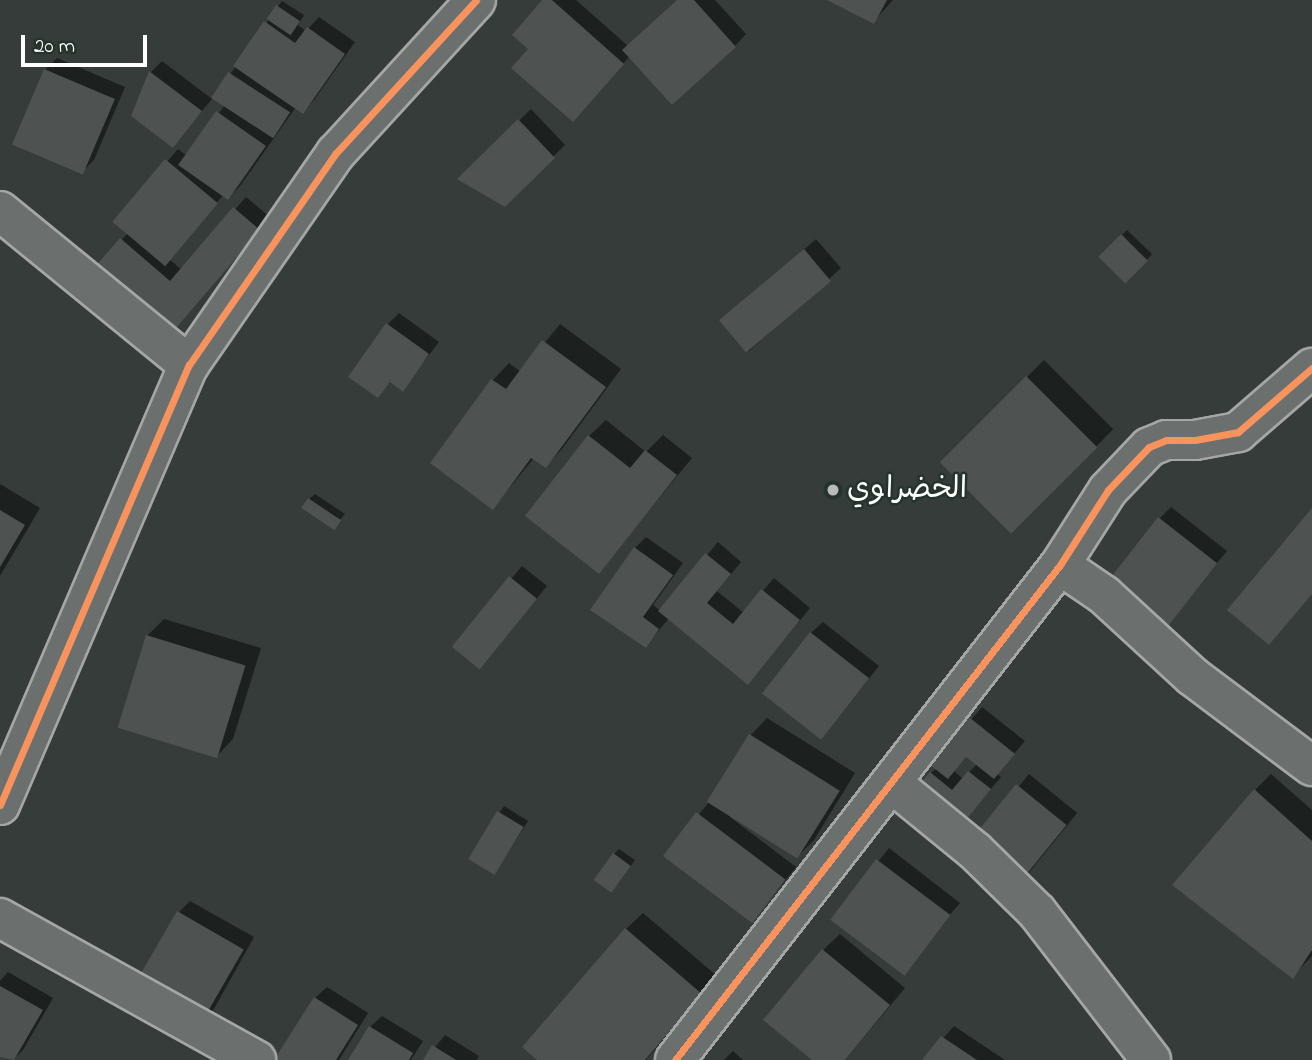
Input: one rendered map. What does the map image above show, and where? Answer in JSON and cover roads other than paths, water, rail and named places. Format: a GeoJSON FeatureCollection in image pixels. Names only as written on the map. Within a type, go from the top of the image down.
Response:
{"type":"FeatureCollection","features":[{"type":"Feature","properties":{"kind":"street"},"geometry":{"type":"LineString","coordinates":[[0,805],[189,365],[336,153],[476,0]]}},
{"type":"Feature","properties":{"kind":"street"},"geometry":{"type":"LineString","coordinates":[[0,211],[189,365]]}},
{"type":"Feature","properties":{"kind":"street"},"geometry":{"type":"LineString","coordinates":[[675,1060],[893,784],[1060,565],[1108,490],[1149,447],[1166,440],[1195,440],[1238,432],[1312,368]]}},
{"type":"Feature","properties":{"kind":"street"},"geometry":{"type":"LineString","coordinates":[[1060,565],[1104,595],[1192,676],[1312,766]]}},
{"type":"Feature","properties":{"kind":"street"},"geometry":{"type":"LineString","coordinates":[[893,784],[975,851],[1037,912],[1151,1060]]}},
{"type":"Feature","properties":{"kind":"street"},"geometry":{"type":"LineString","coordinates":[[0,918],[220,1051],[256,1060]]}},
{"type":"Feature","properties":{"kind":"place","name":"الخضراوي"},"geometry":{"type":"Point","coordinates":[833,490]}}]}
